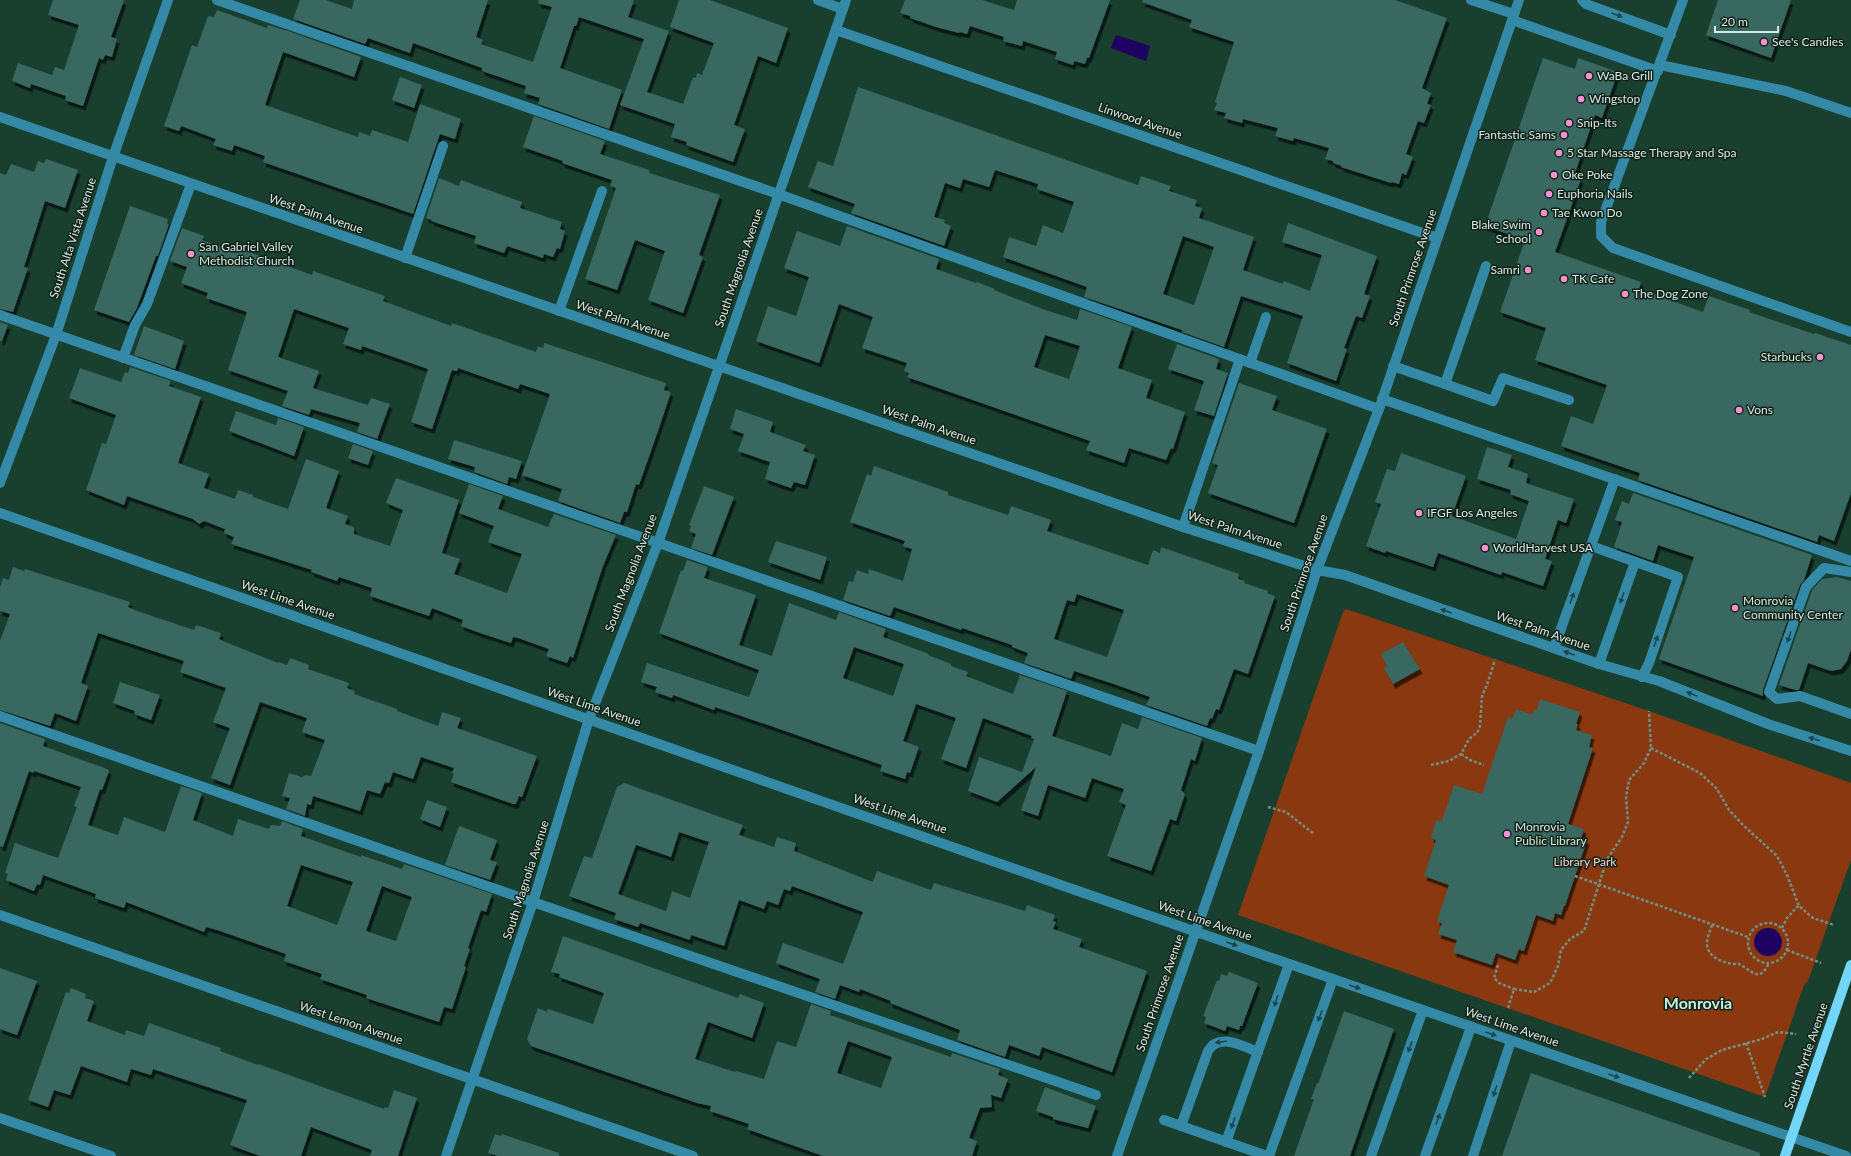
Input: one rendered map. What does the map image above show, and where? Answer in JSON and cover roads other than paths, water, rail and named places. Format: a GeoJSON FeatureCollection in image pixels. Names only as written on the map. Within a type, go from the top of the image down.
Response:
{"type":"FeatureCollection","features":[{"type":"Feature","properties":{"kind":"main road","name":"South Myrtle Avenue"},"geometry":{"type":"LineString","coordinates":[[1785,1156],[1851,965]]}},
{"type":"Feature","properties":{"kind":"street","name":"South Alta Vista Avenue"},"geometry":{"type":"LineString","coordinates":[[0,483],[56,335],[113,157],[168,0]]}},
{"type":"Feature","properties":{"kind":"street"},"geometry":{"type":"LineString","coordinates":[[217,0],[778,194],[1250,363],[1615,480],[1851,561]]}},
{"type":"Feature","properties":{"kind":"street"},"geometry":{"type":"LineString","coordinates":[[818,0],[844,4]]}},
{"type":"Feature","properties":{"kind":"street"},"geometry":{"type":"LineString","coordinates":[[1471,0],[1513,17],[1659,68],[1786,91],[1851,113]]}},
{"type":"Feature","properties":{"kind":"street","name":"South Primrose Avenue"},"geometry":{"type":"LineString","coordinates":[[1117,1156],[1259,751],[1317,570],[1380,404],[1519,0]]}},
{"type":"Feature","properties":{"kind":"street"},"geometry":{"type":"LineString","coordinates":[[1582,0],[1586,4],[1671,34]]}},
{"type":"Feature","properties":{"kind":"street"},"geometry":{"type":"LineString","coordinates":[[1683,0],[1601,222],[1601,236],[1613,248],[1851,332]]}},
{"type":"Feature","properties":{"kind":"street","name":"South Magnolia Avenue"},"geometry":{"type":"LineString","coordinates":[[446,1156],[533,902],[589,720],[658,543],[844,4]]}},
{"type":"Feature","properties":{"kind":"street","name":"Linwood Avenue"},"geometry":{"type":"LineString","coordinates":[[836,30],[1437,238]]}},
{"type":"Feature","properties":{"kind":"street","name":"West Palm Avenue"},"geometry":{"type":"LineString","coordinates":[[0,117],[1183,527],[1317,570],[1345,575],[1599,664],[1659,681],[1768,724],[1851,751]]}},
{"type":"Feature","properties":{"kind":"street"},"geometry":{"type":"LineString","coordinates":[[405,258],[443,146]]}},
{"type":"Feature","properties":{"kind":"street"},"geometry":{"type":"LineString","coordinates":[[123,358],[135,324],[147,304],[191,184]]}},
{"type":"Feature","properties":{"kind":"street"},"geometry":{"type":"LineString","coordinates":[[559,311],[602,191]]}},
{"type":"Feature","properties":{"kind":"street"},"geometry":{"type":"LineString","coordinates":[[1445,384],[1486,266]]}},
{"type":"Feature","properties":{"kind":"street"},"geometry":{"type":"LineString","coordinates":[[0,315],[1259,751]]}},
{"type":"Feature","properties":{"kind":"street"},"geometry":{"type":"LineString","coordinates":[[1250,363],[1266,316]]}},
{"type":"Feature","properties":{"kind":"street"},"geometry":{"type":"LineString","coordinates":[[1183,527],[1240,359]]}},
{"type":"Feature","properties":{"kind":"street"},"geometry":{"type":"LineString","coordinates":[[1393,366],[1493,402],[1503,378],[1569,400]]}},
{"type":"Feature","properties":{"kind":"street"},"geometry":{"type":"LineString","coordinates":[[1554,648],[1615,480]]}},
{"type":"Feature","properties":{"kind":"street","name":"West Lime Avenue"},"geometry":{"type":"LineString","coordinates":[[0,513],[1195,932],[1846,1156]]}},
{"type":"Feature","properties":{"kind":"street"},"geometry":{"type":"LineString","coordinates":[[1591,546],[1678,577],[1649,663],[1642,677]]}},
{"type":"Feature","properties":{"kind":"street"},"geometry":{"type":"LineString","coordinates":[[1599,664],[1635,562]]}},
{"type":"Feature","properties":{"kind":"street"},"geometry":{"type":"LineString","coordinates":[[1851,572],[1824,568],[1806,587],[1769,692],[1777,699],[1800,696],[1851,714]]}},
{"type":"Feature","properties":{"kind":"street"},"geometry":{"type":"LineString","coordinates":[[0,716],[533,902],[1096,1095]]}},
{"type":"Feature","properties":{"kind":"street","name":"West Lemon Avenue"},"geometry":{"type":"LineString","coordinates":[[0,916],[693,1156]]}},
{"type":"Feature","properties":{"kind":"street"},"geometry":{"type":"LineString","coordinates":[[1226,1142],[1290,964]]}},
{"type":"Feature","properties":{"kind":"street"},"geometry":{"type":"LineString","coordinates":[[1164,1120],[1268,1156],[1333,979]]}},
{"type":"Feature","properties":{"kind":"street"},"geometry":{"type":"LineString","coordinates":[[1371,1156],[1423,1010]]}},
{"type":"Feature","properties":{"kind":"street"},"geometry":{"type":"LineString","coordinates":[[1425,1156],[1471,1027]]}},
{"type":"Feature","properties":{"kind":"street"},"geometry":{"type":"LineString","coordinates":[[1181,1126],[1208,1051],[1212,1045],[1218,1042],[1226,1041],[1258,1052]]}},
{"type":"Feature","properties":{"kind":"street"},"geometry":{"type":"LineString","coordinates":[[1473,1156],[1511,1041]]}},
{"type":"Feature","properties":{"kind":"street"},"geometry":{"type":"LineString","coordinates":[[0,1118],[111,1156]]}},
{"type":"Feature","properties":{"kind":"place","name":"See's Candies"},"geometry":{"type":"Point","coordinates":[1764,42]}},
{"type":"Feature","properties":{"kind":"place","name":"WaBa Grill"},"geometry":{"type":"Point","coordinates":[1589,76]}},
{"type":"Feature","properties":{"kind":"place","name":"Wingstop"},"geometry":{"type":"Point","coordinates":[1581,99]}},
{"type":"Feature","properties":{"kind":"place","name":"Snip-Its"},"geometry":{"type":"Point","coordinates":[1569,123]}},
{"type":"Feature","properties":{"kind":"place","name":"Fantastic Sams"},"geometry":{"type":"Point","coordinates":[1564,135]}},
{"type":"Feature","properties":{"kind":"place","name":"5 Star Massage Therapy and Spa"},"geometry":{"type":"Point","coordinates":[1559,153]}},
{"type":"Feature","properties":{"kind":"place","name":"Oke Poke"},"geometry":{"type":"Point","coordinates":[1554,175]}},
{"type":"Feature","properties":{"kind":"place","name":"Euphoria Nails"},"geometry":{"type":"Point","coordinates":[1549,194]}},
{"type":"Feature","properties":{"kind":"place","name":"Tae Kwon Do"},"geometry":{"type":"Point","coordinates":[1544,213]}},
{"type":"Feature","properties":{"kind":"place","name":"Blake Swim School"},"geometry":{"type":"Point","coordinates":[1539,232]}},
{"type":"Feature","properties":{"kind":"place","name":"San Gabriel Valley Methodist Church"},"geometry":{"type":"Point","coordinates":[191,254]}},
{"type":"Feature","properties":{"kind":"place","name":"Samri"},"geometry":{"type":"Point","coordinates":[1528,270]}},
{"type":"Feature","properties":{"kind":"place","name":"TK Cafe"},"geometry":{"type":"Point","coordinates":[1564,279]}},
{"type":"Feature","properties":{"kind":"place","name":"The Dog Zone"},"geometry":{"type":"Point","coordinates":[1625,294]}},
{"type":"Feature","properties":{"kind":"place","name":"Starbucks"},"geometry":{"type":"Point","coordinates":[1820,357]}},
{"type":"Feature","properties":{"kind":"place","name":"Vons"},"geometry":{"type":"Point","coordinates":[1739,410]}},
{"type":"Feature","properties":{"kind":"place","name":"IFGF Los Angeles"},"geometry":{"type":"Point","coordinates":[1419,513]}},
{"type":"Feature","properties":{"kind":"place","name":"WorldHarvest USA"},"geometry":{"type":"Point","coordinates":[1485,548]}},
{"type":"Feature","properties":{"kind":"place","name":"Monrovia Community Center"},"geometry":{"type":"Point","coordinates":[1735,608]}},
{"type":"Feature","properties":{"kind":"place","name":"Monrovia Public Library"},"geometry":{"type":"Point","coordinates":[1507,834]}},
{"type":"Feature","properties":{"kind":"district","name":"Monrovia"},"geometry":{"type":"Point","coordinates":[1698,1003]}},
{"type":"Feature","properties":{"kind":"park label","name":"Library Park"},"geometry":{"type":"Point","coordinates":[1585,862]}}]}
